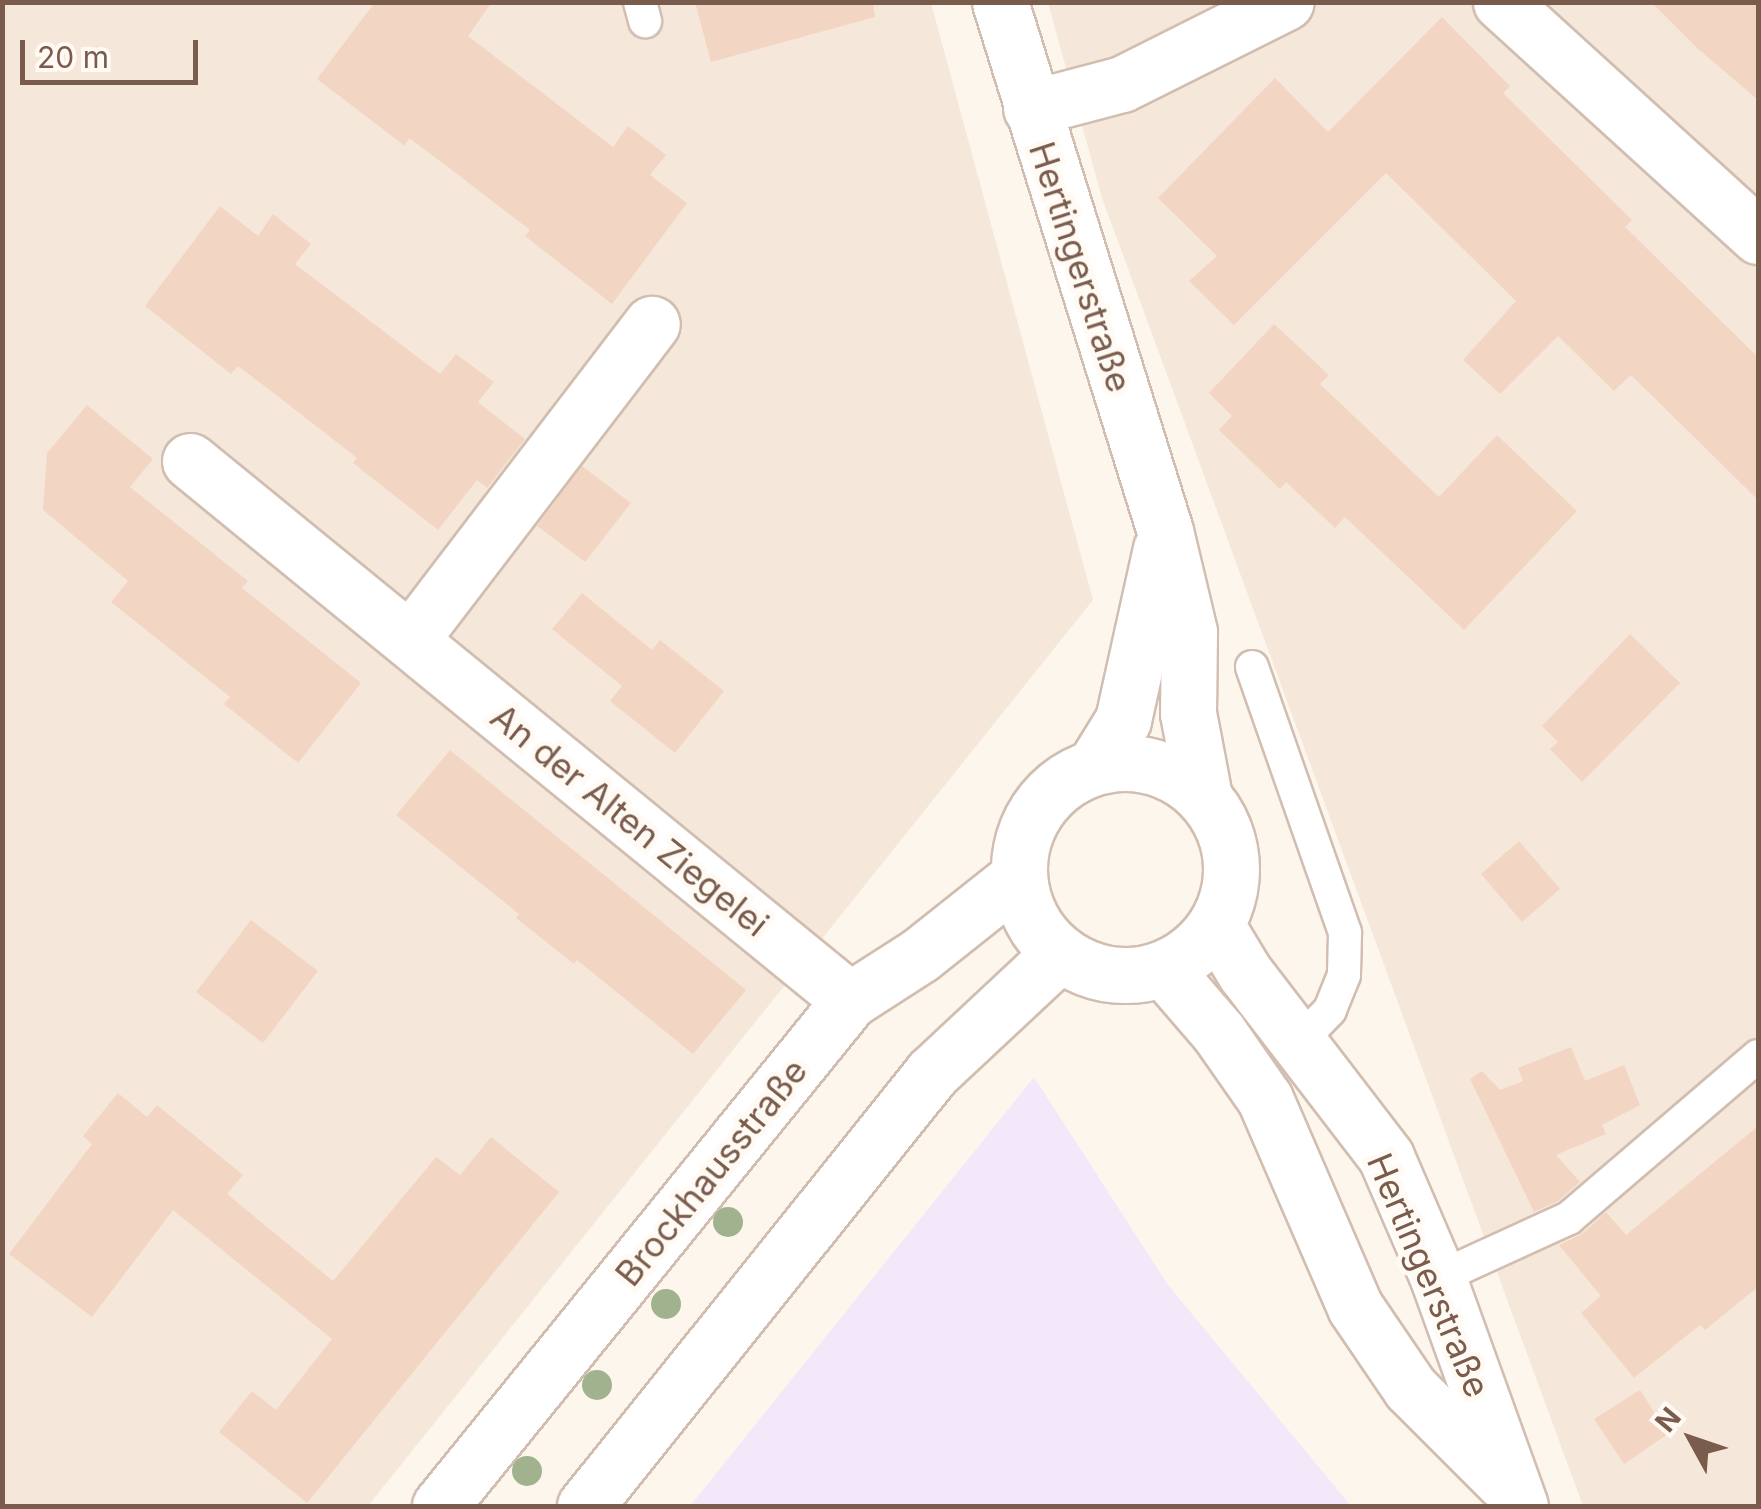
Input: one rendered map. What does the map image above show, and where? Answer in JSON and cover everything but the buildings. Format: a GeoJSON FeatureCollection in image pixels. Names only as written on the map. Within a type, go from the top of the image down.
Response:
{"type":"FeatureCollection","features":[{"type":"Feature","properties":{"kind":"street","name":"Hertingerstraße"},"geometry":{"type":"LineString","coordinates":[[1000,2],[1164,531],[1188,632],[1188,713],[1204,797]]}},
{"type":"Feature","properties":{"kind":"street"},"geometry":{"type":"LineString","coordinates":[[1031,108],[1122,84],[1286,2]]}},
{"type":"Feature","properties":{"kind":"street"},"geometry":{"type":"LineString","coordinates":[[1502,2],[1758,236]]}},
{"type":"Feature","properties":{"kind":"street"},"geometry":{"type":"LineString","coordinates":[[410,640],[652,324]]}},
{"type":"Feature","properties":{"kind":"street","name":"An der Alten Ziegelei"},"geometry":{"type":"LineString","coordinates":[[190,461],[850,1000]]}},
{"type":"Feature","properties":{"kind":"street","name":"Hertingerstraße"},"geometry":{"type":"LineString","coordinates":[[1094,767],[1123,720],[1164,531]]}},
{"type":"Feature","properties":{"kind":"street","name":"Hertingerstraße"},"geometry":{"type":"LineString","coordinates":[[1018,876],[1021,842],[1037,809],[1061,784],[1094,767],[1116,762],[1154,766],[1175,774],[1204,797],[1222,823],[1230,859],[1230,890],[1216,924],[1195,949],[1164,969],[1219,1033],[1266,1099],[1355,1307],[1410,1388],[1517,1499]]}},
{"type":"Feature","properties":{"kind":"street"},"geometry":{"type":"LineString","coordinates":[[1018,876],[1027,913],[1059,954],[1098,973],[1135,976],[1164,969]]}},
{"type":"Feature","properties":{"kind":"street","name":"Brockhausstraße"},"geometry":{"type":"LineString","coordinates":[[440,1506],[850,1000],[920,955],[1018,876]]}},
{"type":"Feature","properties":{"kind":"street","name":"Hertingerstraße"},"geometry":{"type":"LineString","coordinates":[[1216,924],[1245,973],[1386,1157],[1438,1278],[1517,1499]]}},
{"type":"Feature","properties":{"kind":"street"},"geometry":{"type":"LineString","coordinates":[[585,1506],[932,1073],[1059,954]]}},
{"type":"Feature","properties":{"kind":"lane"},"geometry":{"type":"LineString","coordinates":[[1252,667],[1345,933],[1344,974],[1330,1010],[1298,1043]]}},
{"type":"Feature","properties":{"kind":"lane"},"geometry":{"type":"LineString","coordinates":[[1438,1278],[1569,1218],[1758,1056]]}},
{"type":"Feature","properties":{"kind":"shaded area"},"geometry":{"type":"Polygon","coordinates":[[[3,3],[931,3],[1093,600],[368,1506],[3,1506],[3,3]]]}},
{"type":"Feature","properties":{"kind":"shaded area"},"geometry":{"type":"Polygon","coordinates":[[[1048,3],[1758,3],[1758,1506],[1583,1506],[1102,198],[1048,3]]]}},
{"type":"Feature","properties":{"kind":"shaded area"},"geometry":{"type":"Polygon","coordinates":[[[1034,1077],[1168,1285],[1351,1506],[690,1506],[1034,1077]]]}}]}
